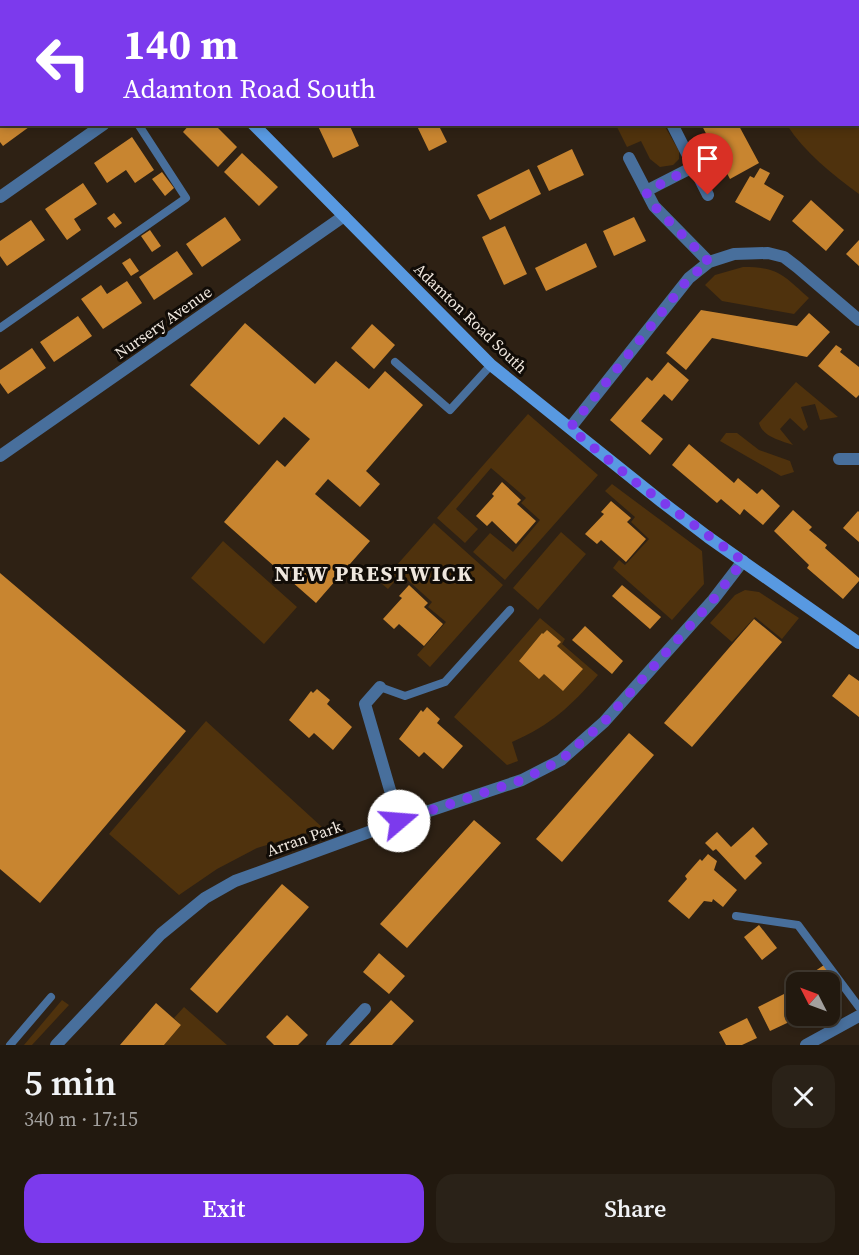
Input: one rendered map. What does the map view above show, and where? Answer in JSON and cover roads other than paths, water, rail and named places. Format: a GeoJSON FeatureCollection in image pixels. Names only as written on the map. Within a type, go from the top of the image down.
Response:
{"type":"FeatureCollection","features":[{"type":"Feature","properties":{"kind":"street"},"geometry":{"type":"LineString","coordinates":[[0,197],[101,126]]}},
{"type":"Feature","properties":{"kind":"street","name":"Adamton Road South"},"geometry":{"type":"LineString","coordinates":[[254,126],[491,365],[629,477],[708,537],[859,643]]}},
{"type":"Feature","properties":{"kind":"street"},"geometry":{"type":"LineString","coordinates":[[673,126],[708,195]]}},
{"type":"Feature","properties":{"kind":"street"},"geometry":{"type":"LineString","coordinates":[[629,158],[654,206],[709,262]]}},
{"type":"Feature","properties":{"kind":"street"},"geometry":{"type":"LineString","coordinates":[[646,192],[693,167]]}},
{"type":"Feature","properties":{"kind":"street","name":"Nursery Avenue"},"geometry":{"type":"LineString","coordinates":[[0,456],[344,216]]}},
{"type":"Feature","properties":{"kind":"street"},"geometry":{"type":"LineString","coordinates":[[570,428],[689,278],[709,262],[734,254],[751,252],[784,257],[859,320]]}},
{"type":"Feature","properties":{"kind":"street"},"geometry":{"type":"LineString","coordinates":[[839,459],[859,459]]}},
{"type":"Feature","properties":{"kind":"street","name":"Arran Park"},"geometry":{"type":"LineString","coordinates":[[56,1045],[160,934],[205,898],[245,877],[399,821],[522,780],[561,760],[604,722],[713,600],[743,561]]}},
{"type":"Feature","properties":{"kind":"street"},"geometry":{"type":"LineString","coordinates":[[380,687],[366,704],[399,821]]}},
{"type":"Feature","properties":{"kind":"street"},"geometry":{"type":"LineString","coordinates":[[332,1045],[365,1009]]}},
{"type":"Feature","properties":{"kind":"street"},"geometry":{"type":"LineString","coordinates":[[806,1045],[859,1016]]}},
{"type":"Feature","properties":{"kind":"lane"},"geometry":{"type":"LineString","coordinates":[[0,328],[186,198],[139,126]]}},
{"type":"Feature","properties":{"kind":"lane"},"geometry":{"type":"LineString","coordinates":[[395,362],[450,410],[491,365]]}},
{"type":"Feature","properties":{"kind":"lane"},"geometry":{"type":"LineString","coordinates":[[380,687],[405,696],[445,682],[510,610]]}},
{"type":"Feature","properties":{"kind":"lane"},"geometry":{"type":"LineString","coordinates":[[736,916],[798,925],[859,1007]]}},
{"type":"Feature","properties":{"kind":"lane"},"geometry":{"type":"LineString","coordinates":[[10,1045],[51,997]]}},
{"type":"Feature","properties":{"kind":"district","name":"NEW PRESTWICK"},"geometry":{"type":"Point","coordinates":[374,573]}}]}
